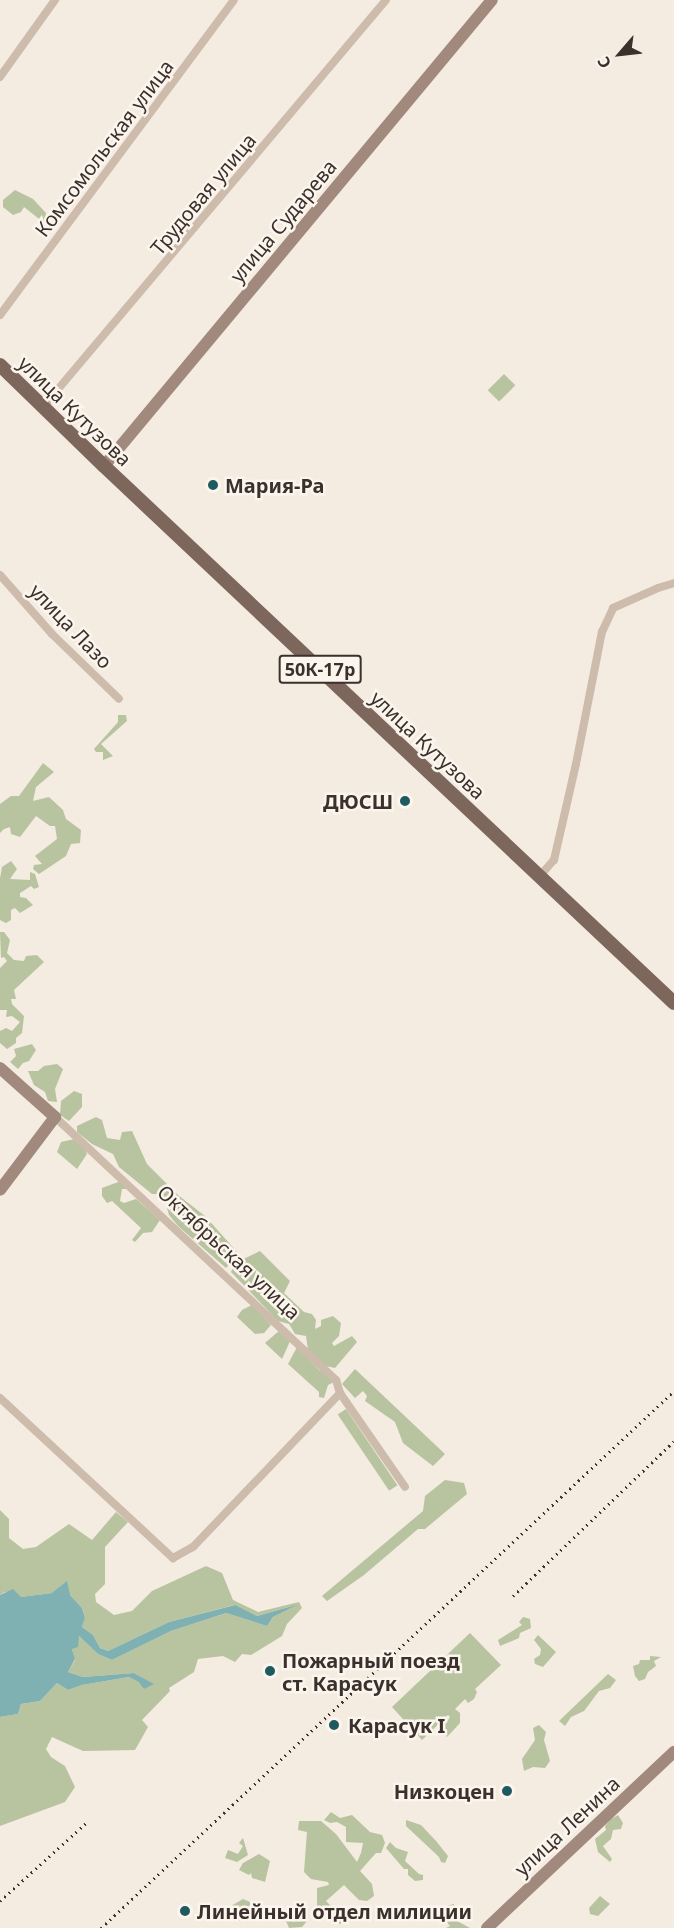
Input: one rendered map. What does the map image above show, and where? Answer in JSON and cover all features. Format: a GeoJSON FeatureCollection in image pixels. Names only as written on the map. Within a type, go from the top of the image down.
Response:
{"type":"FeatureCollection","features":[{"type":"Feature","properties":{"kind":"main road","name":"улица Кутузова"},"geometry":{"type":"LineString","coordinates":[[0,365],[104,466],[674,1003]]}},
{"type":"Feature","properties":{"kind":"street"},"geometry":{"type":"LineString","coordinates":[[0,77],[55,0]]}},
{"type":"Feature","properties":{"kind":"street","name":"Комсомольская улица"},"geometry":{"type":"LineString","coordinates":[[0,315],[234,0]]}},
{"type":"Feature","properties":{"kind":"street","name":"Трудовая улица"},"geometry":{"type":"LineString","coordinates":[[43,407],[386,0]]}},
{"type":"Feature","properties":{"kind":"street","name":"улица Сударева"},"geometry":{"type":"LineString","coordinates":[[104,466],[492,0]]}},
{"type":"Feature","properties":{"kind":"street","name":"улица Лазо"},"geometry":{"type":"LineString","coordinates":[[0,575],[52,634],[119,699]]}},
{"type":"Feature","properties":{"kind":"street"},"geometry":{"type":"LineString","coordinates":[[539,877],[554,860],[602,632],[613,608],[674,583]]}},
{"type":"Feature","properties":{"kind":"street","name":"Октябрьская улица"},"geometry":{"type":"LineString","coordinates":[[0,1068],[336,1380],[340,1393],[405,1486]]}},
{"type":"Feature","properties":{"kind":"street"},"geometry":{"type":"LineString","coordinates":[[0,1190],[55,1117]]}},
{"type":"Feature","properties":{"kind":"street"},"geometry":{"type":"LineString","coordinates":[[0,1398],[174,1558],[193,1547],[340,1393]]}},
{"type":"Feature","properties":{"kind":"street","name":"улица Ленина"},"geometry":{"type":"LineString","coordinates":[[487,1928],[674,1752]]}},
{"type":"Feature","properties":{"kind":"green space"},"geometry":{"type":"Polygon","coordinates":[[[15,190],[33,199],[46,213],[43,222],[24,207],[21,212],[13,215],[3,207],[3,200],[15,190]]]}},
{"type":"Feature","properties":{"kind":"green space"},"geometry":{"type":"Polygon","coordinates":[[[504,374],[515,385],[499,402],[488,390],[504,374]]]}},
{"type":"Feature","properties":{"kind":"green space"},"geometry":{"type":"Polygon","coordinates":[[[118,715],[126,715],[127,721],[101,744],[113,756],[103,760],[103,752],[96,752],[94,749],[118,722],[118,715]]]}},
{"type":"Feature","properties":{"kind":"green space"},"geometry":{"type":"Polygon","coordinates":[[[43,763],[54,772],[36,787],[33,801],[49,797],[63,810],[66,819],[81,830],[80,843],[71,844],[66,856],[39,874],[33,869],[34,865],[42,864],[35,856],[57,839],[55,826],[50,826],[36,816],[20,837],[11,834],[10,827],[0,833],[0,804],[11,796],[19,796],[43,763]]]}},
{"type":"Feature","properties":{"kind":"green space"},"geometry":{"type":"Polygon","coordinates":[[[11,861],[17,869],[10,879],[30,880],[30,872],[35,874],[39,887],[34,889],[31,886],[20,893],[20,897],[26,898],[33,905],[20,913],[15,908],[11,910],[11,920],[6,923],[0,920],[0,878],[2,867],[11,861]]]}},
{"type":"Feature","properties":{"kind":"green space"},"geometry":{"type":"Polygon","coordinates":[[[0,932],[4,932],[10,940],[7,953],[14,960],[24,961],[26,956],[37,955],[44,962],[14,990],[16,999],[11,999],[12,1004],[24,1016],[22,1033],[16,1038],[16,1043],[7,1049],[0,1043],[0,1031],[6,1028],[12,1031],[20,1022],[12,1016],[6,1017],[7,1010],[0,1010],[0,968],[7,961],[4,957],[1,958],[0,932]]]}},
{"type":"Feature","properties":{"kind":"green space"},"geometry":{"type":"Polygon","coordinates":[[[32,1044],[36,1050],[29,1061],[23,1063],[18,1069],[10,1062],[16,1056],[14,1049],[32,1044]]]}},
{"type":"Feature","properties":{"kind":"green space"},"geometry":{"type":"Polygon","coordinates":[[[57,1064],[63,1069],[55,1089],[57,1102],[48,1101],[45,1092],[34,1085],[28,1071],[38,1071],[44,1066],[57,1064]]]}},
{"type":"Feature","properties":{"kind":"green space"},"geometry":{"type":"Polygon","coordinates":[[[74,1091],[82,1094],[82,1107],[69,1121],[60,1115],[61,1101],[74,1091]]]}},
{"type":"Feature","properties":{"kind":"green space"},"geometry":{"type":"Polygon","coordinates":[[[96,1117],[102,1120],[107,1138],[120,1140],[122,1132],[132,1131],[147,1164],[178,1195],[205,1216],[238,1253],[226,1268],[178,1226],[169,1215],[163,1194],[152,1194],[119,1167],[113,1154],[92,1144],[77,1132],[77,1126],[96,1117]]]}},
{"type":"Feature","properties":{"kind":"green space"},"geometry":{"type":"Polygon","coordinates":[[[75,1139],[81,1142],[87,1154],[77,1169],[57,1152],[61,1142],[75,1139]]]}},
{"type":"Feature","properties":{"kind":"green space"},"geometry":{"type":"Polygon","coordinates":[[[121,1181],[131,1189],[122,1189],[120,1201],[124,1203],[136,1199],[160,1220],[152,1232],[143,1233],[135,1242],[132,1240],[141,1228],[112,1201],[107,1203],[102,1196],[102,1188],[121,1181]]]}},
{"type":"Feature","properties":{"kind":"green space"},"geometry":{"type":"Polygon","coordinates":[[[260,1251],[290,1281],[284,1293],[304,1312],[312,1314],[316,1320],[315,1329],[321,1326],[321,1320],[333,1316],[341,1323],[339,1336],[332,1343],[334,1346],[352,1336],[357,1342],[335,1368],[321,1365],[308,1350],[306,1336],[295,1334],[289,1324],[278,1321],[231,1272],[235,1263],[260,1251]]]}},
{"type":"Feature","properties":{"kind":"green space"},"geometry":{"type":"Polygon","coordinates":[[[252,1305],[271,1325],[264,1333],[255,1334],[237,1317],[242,1310],[252,1305]]]}},
{"type":"Feature","properties":{"kind":"green space"},"geometry":{"type":"Polygon","coordinates":[[[280,1330],[291,1339],[282,1359],[265,1343],[280,1330]]]}},
{"type":"Feature","properties":{"kind":"green space"},"geometry":{"type":"Polygon","coordinates":[[[297,1347],[320,1371],[325,1370],[334,1382],[328,1385],[324,1398],[319,1397],[319,1392],[288,1364],[297,1347]]]}},
{"type":"Feature","properties":{"kind":"green space"},"geometry":{"type":"Polygon","coordinates":[[[355,1369],[445,1454],[433,1466],[403,1443],[395,1422],[365,1401],[367,1396],[363,1391],[355,1398],[342,1384],[355,1369]]]}},
{"type":"Feature","properties":{"kind":"green space"},"geometry":{"type":"Polygon","coordinates":[[[346,1409],[397,1485],[389,1491],[338,1415],[346,1409]]]}},
{"type":"Feature","properties":{"kind":"green space"},"geometry":{"type":"Polygon","coordinates":[[[445,1480],[464,1483],[467,1494],[425,1529],[418,1529],[364,1575],[327,1601],[322,1596],[423,1511],[425,1496],[445,1480]]]}},
{"type":"Feature","properties":{"kind":"green space"},"geometry":{"type":"Polygon","coordinates":[[[0,1510],[9,1519],[9,1538],[23,1549],[36,1547],[69,1524],[92,1540],[116,1512],[128,1522],[105,1547],[105,1584],[95,1594],[96,1602],[114,1615],[132,1611],[152,1591],[206,1566],[222,1573],[233,1600],[258,1612],[299,1602],[302,1608],[287,1624],[282,1636],[251,1655],[242,1654],[235,1662],[223,1656],[198,1659],[194,1672],[169,1688],[170,1691],[142,1720],[148,1727],[135,1750],[83,1751],[52,1737],[46,1749],[51,1757],[65,1766],[75,1787],[65,1802],[0,1826],[0,1717],[18,1714],[21,1704],[40,1701],[57,1683],[68,1690],[82,1685],[129,1677],[153,1684],[134,1673],[83,1677],[68,1672],[75,1660],[72,1649],[79,1636],[98,1654],[112,1660],[171,1631],[226,1613],[267,1626],[273,1617],[292,1606],[257,1616],[234,1605],[169,1622],[108,1651],[100,1648],[93,1635],[82,1627],[85,1618],[82,1608],[70,1595],[52,1593],[21,1597],[5,1592],[0,1595],[0,1510]]]}},
{"type":"Feature","properties":{"kind":"green space"},"geometry":{"type":"Polygon","coordinates":[[[523,1617],[530,1619],[531,1628],[520,1633],[519,1638],[500,1646],[498,1640],[522,1625],[519,1622],[523,1617]]]}},
{"type":"Feature","properties":{"kind":"green space"},"geometry":{"type":"Polygon","coordinates":[[[470,1633],[501,1665],[475,1689],[477,1692],[474,1699],[468,1703],[465,1699],[455,1709],[460,1713],[460,1723],[447,1737],[441,1731],[450,1717],[448,1715],[422,1740],[392,1707],[470,1633]]]}},
{"type":"Feature","properties":{"kind":"green space"},"geometry":{"type":"Polygon","coordinates":[[[538,1635],[556,1652],[543,1667],[535,1664],[534,1659],[540,1655],[541,1649],[534,1640],[538,1635]]]}},
{"type":"Feature","properties":{"kind":"green space"},"geometry":{"type":"Polygon","coordinates":[[[650,1656],[661,1657],[654,1661],[656,1666],[648,1672],[645,1679],[639,1681],[635,1676],[633,1666],[639,1664],[640,1660],[650,1660],[650,1656]]]}},
{"type":"Feature","properties":{"kind":"green space"},"geometry":{"type":"Polygon","coordinates":[[[608,1674],[616,1680],[610,1688],[599,1691],[584,1711],[571,1717],[565,1726],[559,1721],[608,1674]]]}},
{"type":"Feature","properties":{"kind":"green space"},"geometry":{"type":"Polygon","coordinates":[[[539,1725],[546,1732],[544,1740],[550,1761],[545,1768],[533,1767],[524,1771],[522,1759],[535,1740],[533,1728],[539,1725]]]}},
{"type":"Feature","properties":{"kind":"green space"},"geometry":{"type":"Polygon","coordinates":[[[331,1812],[340,1818],[352,1815],[370,1832],[382,1835],[385,1843],[381,1853],[376,1853],[360,1871],[372,1884],[374,1896],[367,1901],[359,1900],[344,1885],[326,1901],[341,1916],[347,1912],[351,1917],[346,1924],[335,1924],[317,1911],[317,1888],[329,1885],[328,1882],[311,1879],[304,1872],[307,1832],[298,1830],[299,1821],[321,1821],[336,1834],[357,1862],[363,1843],[346,1842],[346,1827],[337,1822],[330,1823],[324,1820],[331,1812]]]}},
{"type":"Feature","properties":{"kind":"green space"},"geometry":{"type":"Polygon","coordinates":[[[618,1815],[623,1823],[621,1829],[613,1830],[611,1839],[603,1846],[612,1859],[610,1862],[598,1852],[595,1839],[606,1830],[605,1826],[611,1819],[618,1815]]]}},
{"type":"Feature","properties":{"kind":"green space"},"geometry":{"type":"Polygon","coordinates":[[[406,1820],[421,1825],[436,1841],[448,1856],[445,1863],[441,1862],[439,1857],[406,1826],[406,1820]]]}},
{"type":"Feature","properties":{"kind":"green space"},"geometry":{"type":"Polygon","coordinates":[[[243,1838],[248,1855],[237,1862],[225,1858],[228,1850],[238,1854],[243,1846],[239,1843],[243,1838]]]}},
{"type":"Feature","properties":{"kind":"green space"},"geometry":{"type":"Polygon","coordinates":[[[390,1842],[396,1848],[408,1852],[405,1861],[423,1875],[423,1880],[415,1881],[408,1875],[408,1869],[404,1869],[386,1848],[390,1842]]]}},
{"type":"Feature","properties":{"kind":"green space"},"geometry":{"type":"Polygon","coordinates":[[[259,1854],[270,1861],[265,1882],[252,1878],[251,1873],[249,1875],[239,1870],[243,1863],[259,1854]]]}},
{"type":"Feature","properties":{"kind":"green space"},"geometry":{"type":"Polygon","coordinates":[[[600,1896],[610,1904],[598,1916],[590,1914],[589,1908],[600,1896]]]}},
{"type":"Feature","properties":{"kind":"green space"},"geometry":{"type":"Polygon","coordinates":[[[243,1899],[250,1902],[250,1919],[245,1917],[239,1921],[233,1914],[231,1906],[243,1899]]]}},
{"type":"Feature","properties":{"kind":"green space"},"geometry":{"type":"Polygon","coordinates":[[[454,1904],[454,1912],[460,1917],[459,1922],[470,1928],[446,1928],[450,1926],[440,1914],[442,1907],[454,1904]]]}},
{"type":"Feature","properties":{"kind":"green space"},"geometry":{"type":"Polygon","coordinates":[[[303,1911],[308,1915],[308,1920],[302,1927],[289,1928],[286,1921],[289,1916],[299,1915],[303,1911]]]}},
{"type":"Feature","properties":{"kind":"water"},"geometry":{"type":"Polygon","coordinates":[[[67,1581],[70,1595],[82,1608],[85,1618],[82,1627],[93,1635],[100,1648],[108,1651],[169,1622],[235,1605],[257,1616],[296,1605],[273,1617],[267,1626],[226,1613],[171,1631],[112,1660],[98,1654],[79,1636],[78,1647],[72,1649],[75,1659],[68,1672],[83,1677],[134,1673],[154,1684],[144,1689],[139,1682],[129,1677],[82,1685],[68,1690],[57,1683],[40,1701],[21,1704],[18,1714],[0,1717],[0,1595],[13,1589],[21,1597],[52,1593],[67,1581]]]}},
{"type":"Feature","properties":{"kind":"railway"},"geometry":{"type":"LineString","coordinates":[[101,1928],[674,1391]]}},
{"type":"Feature","properties":{"kind":"railway"},"geometry":{"type":"LineString","coordinates":[[513,1596],[674,1441]]}},
{"type":"Feature","properties":{"kind":"railway"},"geometry":{"type":"LineString","coordinates":[[0,1901],[86,1823]]}},
{"type":"Feature","properties":{"kind":"place","name":"Мария-Ра"},"geometry":{"type":"Point","coordinates":[213,485]}},
{"type":"Feature","properties":{"kind":"place","name":"ДЮСШ"},"geometry":{"type":"Point","coordinates":[405,801]}},
{"type":"Feature","properties":{"kind":"place","name":"Пожарный поезд ст. Карасук"},"geometry":{"type":"Point","coordinates":[270,1671]}},
{"type":"Feature","properties":{"kind":"place","name":"Карасук I"},"geometry":{"type":"Point","coordinates":[334,1725]}},
{"type":"Feature","properties":{"kind":"place","name":"Низкоцен"},"geometry":{"type":"Point","coordinates":[507,1791]}},
{"type":"Feature","properties":{"kind":"place","name":"Линейный отдел милиции"},"geometry":{"type":"Point","coordinates":[185,1911]}}]}
